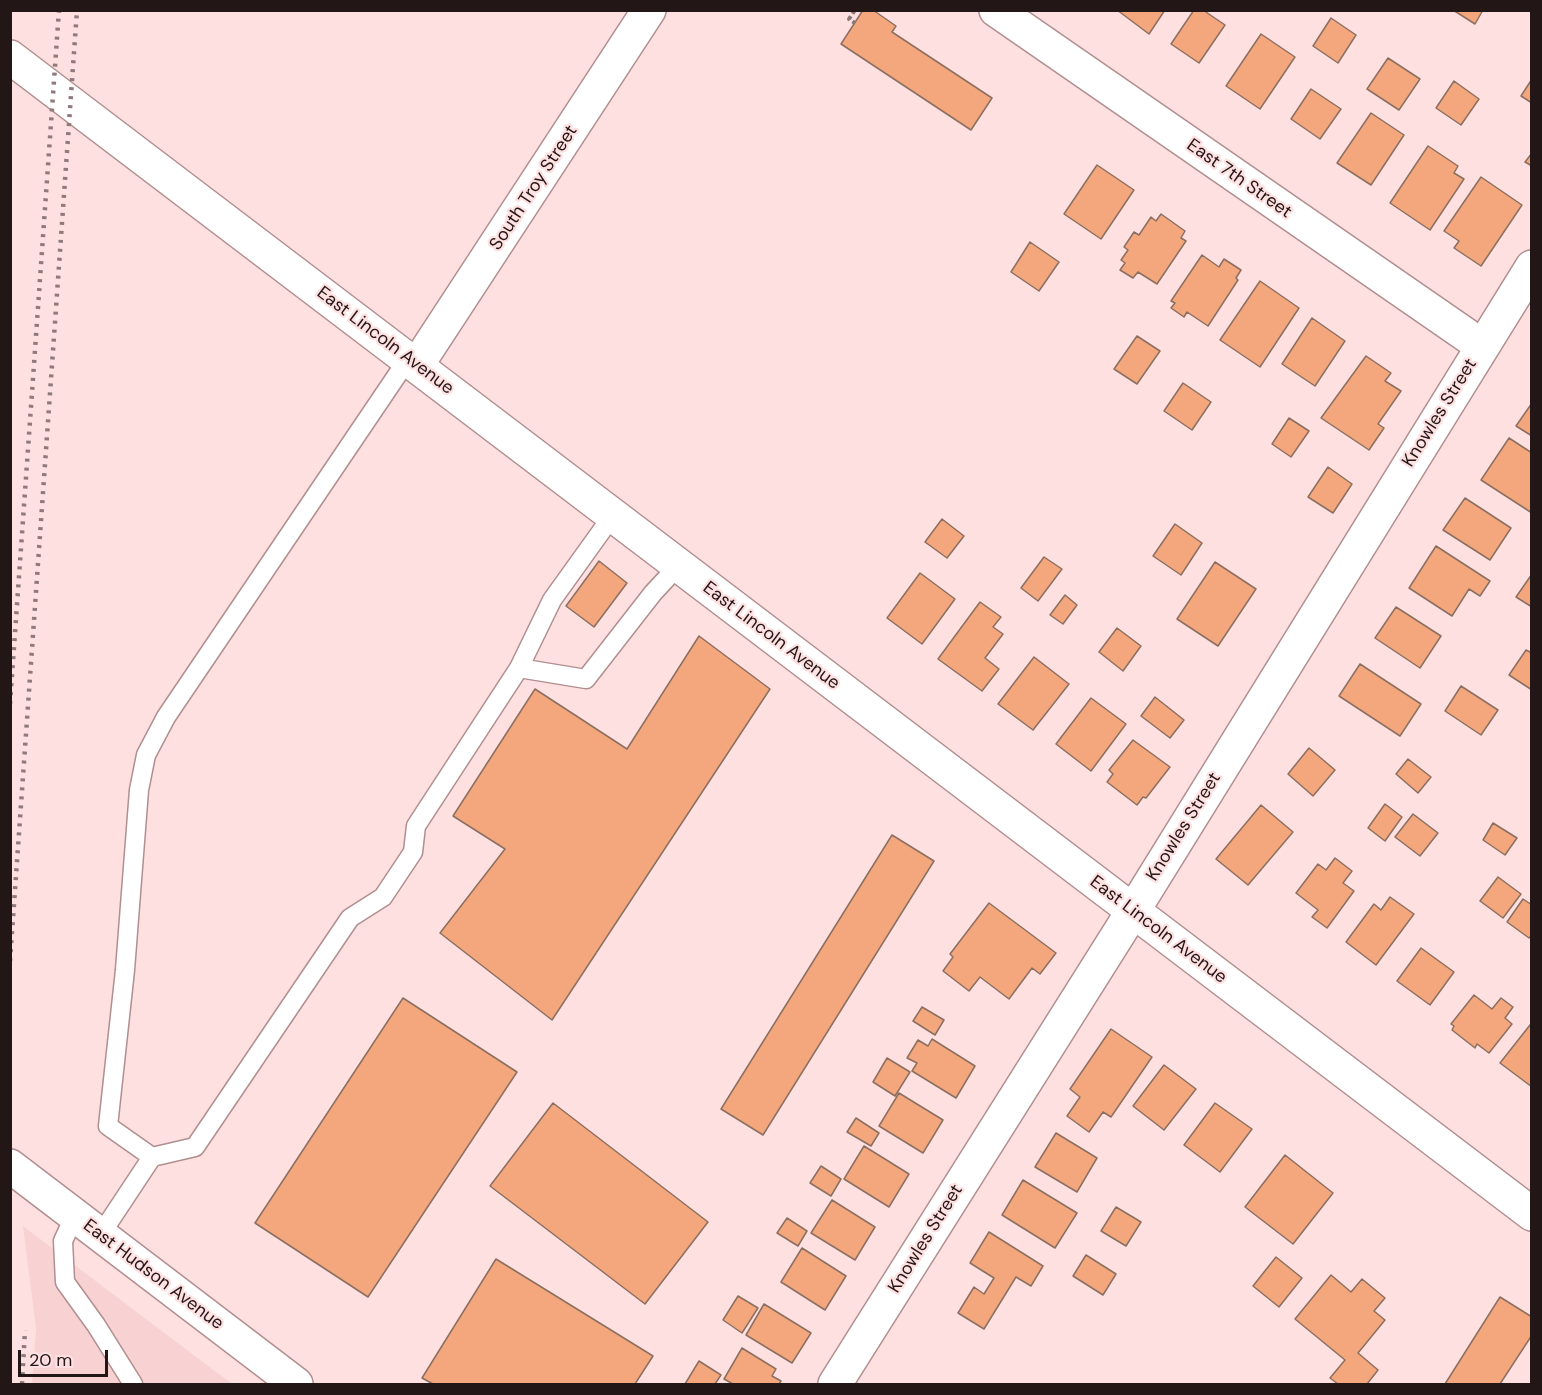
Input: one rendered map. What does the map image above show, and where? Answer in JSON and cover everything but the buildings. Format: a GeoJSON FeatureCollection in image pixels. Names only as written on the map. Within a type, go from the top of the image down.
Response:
{"type":"FeatureCollection","features":[{"type":"Feature","properties":{"kind":"street","name":"South Troy Street"},"geometry":{"type":"LineString","coordinates":[[413,362],[649,10]]}},
{"type":"Feature","properties":{"kind":"street","name":"East 7th Street"},"geometry":{"type":"LineString","coordinates":[[996,10],[1482,346]]}},
{"type":"Feature","properties":{"kind":"street","name":"East Lincoln Avenue"},"geometry":{"type":"LineString","coordinates":[[10,57],[678,566],[1530,1209]]}},
{"type":"Feature","properties":{"kind":"street","name":"Knowles Street"},"geometry":{"type":"LineString","coordinates":[[835,1384],[1133,910],[1532,267]]}},
{"type":"Feature","properties":{"kind":"street","name":"East Hudson Avenue"},"geometry":{"type":"LineString","coordinates":[[10,1166],[296,1384]]}},
{"type":"Feature","properties":{"kind":"lane"},"geometry":{"type":"LineString","coordinates":[[152,1157],[108,1126],[125,970],[139,790],[146,755],[166,717],[413,362]]}},
{"type":"Feature","properties":{"kind":"lane"},"geometry":{"type":"LineString","coordinates":[[100,1234],[152,1157],[195,1147],[350,918],[383,897],[413,852],[416,826],[519,668],[552,600],[613,515]]}},
{"type":"Feature","properties":{"kind":"lane"},"geometry":{"type":"LineString","coordinates":[[519,668],[586,679],[653,592],[678,566]]}},
{"type":"Feature","properties":{"kind":"lane"},"geometry":{"type":"LineString","coordinates":[[75,1215],[63,1241],[64,1282],[96,1325],[133,1384]]}},
{"type":"Feature","properties":{"kind":"path"},"geometry":{"type":"LineString","coordinates":[[855,10],[849,19],[855,23]]}},
{"type":"Feature","properties":{"kind":"shaded area"},"geometry":{"type":"Polygon","coordinates":[[[23,1226],[232,1384],[32,1384],[36,1329],[23,1226]]]}},
{"type":"Feature","properties":{"kind":"railway"},"geometry":{"type":"LineString","coordinates":[[10,704],[59,10]]}},
{"type":"Feature","properties":{"kind":"railway"},"geometry":{"type":"LineString","coordinates":[[10,961],[77,10]]}},
{"type":"Feature","properties":{"kind":"railway"},"geometry":{"type":"LineString","coordinates":[[22,1384],[25,1330]]}}]}
